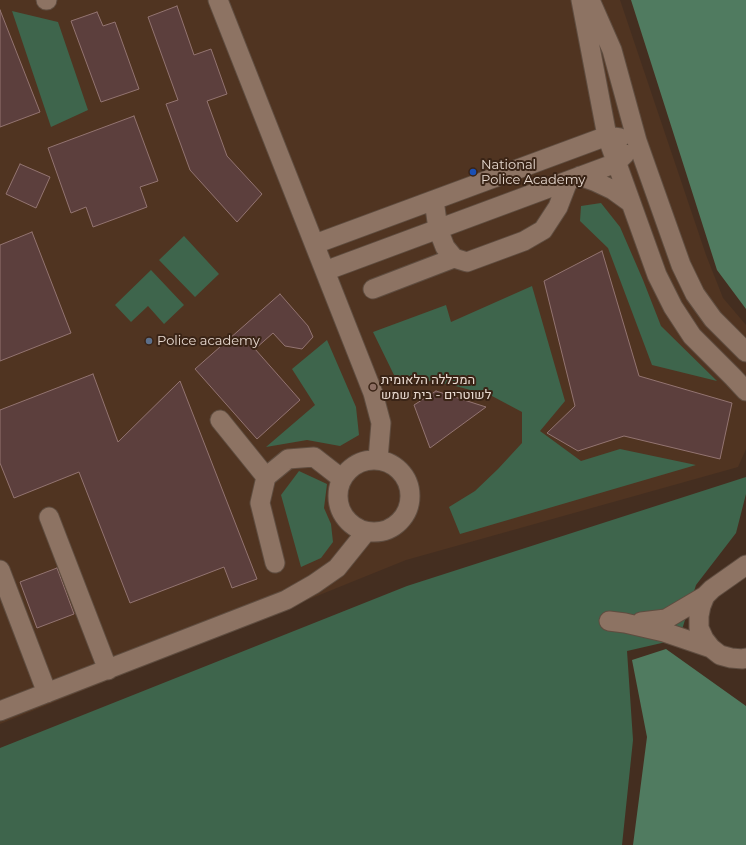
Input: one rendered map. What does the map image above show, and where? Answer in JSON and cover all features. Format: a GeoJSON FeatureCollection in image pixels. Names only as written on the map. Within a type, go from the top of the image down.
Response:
{"type":"FeatureCollection","features":[{"type":"Feature","properties":{"kind":"street"},"geometry":{"type":"LineString","coordinates":[[218,0],[374,393],[382,423],[378,459]]}},
{"type":"Feature","properties":{"kind":"street"},"geometry":{"type":"LineString","coordinates":[[581,0],[607,136],[657,275],[672,308],[692,336],[746,391]]}},
{"type":"Feature","properties":{"kind":"street"},"geometry":{"type":"LineString","coordinates":[[590,0],[612,50],[637,141],[681,265],[695,294],[713,319],[746,352]]}},
{"type":"Feature","properties":{"kind":"street"},"geometry":{"type":"LineString","coordinates":[[315,244],[607,136],[637,141]]}},
{"type":"Feature","properties":{"kind":"street"},"geometry":{"type":"LineString","coordinates":[[325,271],[616,163],[637,141]]}},
{"type":"Feature","properties":{"kind":"street"},"geometry":{"type":"LineString","coordinates":[[434,200],[438,230],[445,247],[454,258],[468,262],[524,241],[543,230],[558,208],[574,179]]}},
{"type":"Feature","properties":{"kind":"street"},"geometry":{"type":"LineString","coordinates":[[574,179],[594,181],[613,190],[631,203]]}},
{"type":"Feature","properties":{"kind":"street"},"geometry":{"type":"LineString","coordinates":[[373,289],[454,258]]}},
{"type":"Feature","properties":{"kind":"street"},"geometry":{"type":"LineString","coordinates":[[220,420],[266,477]]}},
{"type":"Feature","properties":{"kind":"street"},"geometry":{"type":"LineString","coordinates":[[275,563],[260,503],[266,477],[288,459],[314,456],[341,478]]}},
{"type":"Feature","properties":{"kind":"street"},"geometry":{"type":"LineString","coordinates":[[378,459],[386,461],[397,467],[405,477],[410,489],[410,502],[406,514],[391,528],[379,532],[366,532],[354,527],[342,515],[337,503],[337,490],[341,478],[353,465],[365,460],[378,459]]}},
{"type":"Feature","properties":{"kind":"street"},"geometry":{"type":"LineString","coordinates":[[49,517],[108,670]]}},
{"type":"Feature","properties":{"kind":"street"},"geometry":{"type":"LineString","coordinates":[[0,711],[286,600],[314,584],[337,568],[366,532]]}},
{"type":"Feature","properties":{"kind":"street"},"geometry":{"type":"LineString","coordinates":[[711,648],[664,632],[617,622],[666,619],[705,596],[712,589],[746,565]]}},
{"type":"Feature","properties":{"kind":"street"},"geometry":{"type":"LineString","coordinates":[[0,570],[47,693]]}},
{"type":"Feature","properties":{"kind":"street"},"geometry":{"type":"LineString","coordinates":[[721,583],[732,579],[746,580]]}},
{"type":"Feature","properties":{"kind":"street"},"geometry":{"type":"LineString","coordinates":[[705,596],[698,616],[699,628],[704,638],[711,648],[720,655],[739,658],[746,672]]}},
{"type":"Feature","properties":{"kind":"shaded area","name":"המכללה הלאומית לשוטרים - בית שמש"},"geometry":{"type":"Polygon","coordinates":[[[0,0],[620,0],[706,255],[723,298],[746,325],[746,449],[738,467],[406,560],[0,724],[0,0]]]}},
{"type":"Feature","properties":{"kind":"green space"},"geometry":{"type":"Polygon","coordinates":[[[631,0],[746,0],[746,309],[717,270],[631,0]]]}},
{"type":"Feature","properties":{"kind":"green space"},"geometry":{"type":"Polygon","coordinates":[[[12,11],[58,22],[88,110],[51,127],[12,11]]]}},
{"type":"Feature","properties":{"kind":"green space"},"geometry":{"type":"Polygon","coordinates":[[[601,203],[620,227],[661,326],[717,381],[652,365],[608,248],[580,221],[581,206],[601,203]]]}},
{"type":"Feature","properties":{"kind":"green space"},"geometry":{"type":"Polygon","coordinates":[[[184,236],[219,274],[195,297],[159,260],[184,236]]]}},
{"type":"Feature","properties":{"kind":"green space"},"geometry":{"type":"Polygon","coordinates":[[[151,270],[184,305],[164,324],[148,306],[131,322],[115,305],[151,270]]]}},
{"type":"Feature","properties":{"kind":"green space"},"geometry":{"type":"Polygon","coordinates":[[[532,286],[565,401],[540,431],[581,461],[620,449],[696,465],[460,534],[449,507],[475,491],[522,443],[522,412],[492,396],[452,385],[394,375],[373,332],[446,305],[451,322],[532,286]]]}},
{"type":"Feature","properties":{"kind":"green space"},"geometry":{"type":"Polygon","coordinates":[[[327,340],[356,407],[359,435],[340,446],[307,440],[266,447],[315,405],[292,369],[327,340]]]}},
{"type":"Feature","properties":{"kind":"green space"},"geometry":{"type":"Polygon","coordinates":[[[299,471],[327,484],[324,508],[331,524],[333,542],[321,558],[301,567],[281,495],[299,471]]]}},
{"type":"Feature","properties":{"kind":"green space"},"geometry":{"type":"Polygon","coordinates":[[[746,477],[746,494],[736,533],[696,585],[679,639],[627,651],[633,740],[622,845],[0,845],[0,748],[407,586],[746,477]]]}},
{"type":"Feature","properties":{"kind":"green space"},"geometry":{"type":"Polygon","coordinates":[[[666,649],[746,706],[746,845],[633,845],[647,737],[632,660],[666,649]]]}},
{"type":"Feature","properties":{"kind":"building"},"geometry":{"type":"Polygon","coordinates":[[[177,6],[194,55],[211,49],[227,94],[207,101],[227,156],[262,194],[237,222],[190,170],[166,104],[178,100],[148,17],[177,6]]]}},
{"type":"Feature","properties":{"kind":"building"},"geometry":{"type":"Polygon","coordinates":[[[0,10],[40,112],[0,127],[0,10]]]}},
{"type":"Feature","properties":{"kind":"building"},"geometry":{"type":"Polygon","coordinates":[[[97,12],[103,26],[115,22],[139,89],[101,102],[71,21],[97,12]]]}},
{"type":"Feature","properties":{"kind":"building"},"geometry":{"type":"Polygon","coordinates":[[[134,116],[158,181],[140,187],[147,207],[93,227],[86,207],[71,213],[48,148],[134,116]]]}},
{"type":"Feature","properties":{"kind":"building"},"geometry":{"type":"Polygon","coordinates":[[[20,164],[50,177],[36,208],[6,194],[20,164]]]}},
{"type":"Feature","properties":{"kind":"building"},"geometry":{"type":"Polygon","coordinates":[[[32,232],[71,333],[0,361],[0,245],[32,232]]]}},
{"type":"Feature","properties":{"kind":"building"},"geometry":{"type":"Polygon","coordinates":[[[602,251],[639,376],[732,403],[720,459],[624,436],[578,451],[547,433],[575,406],[544,281],[602,251]]]}},
{"type":"Feature","properties":{"kind":"building"},"geometry":{"type":"Polygon","coordinates":[[[280,294],[308,326],[313,337],[302,349],[285,346],[273,333],[255,349],[300,400],[257,439],[195,369],[280,294]]]}},
{"type":"Feature","properties":{"kind":"building"},"geometry":{"type":"Polygon","coordinates":[[[93,374],[118,442],[180,381],[257,579],[232,588],[224,567],[130,603],[79,472],[14,498],[0,463],[0,410],[93,374]]]}},
{"type":"Feature","properties":{"kind":"building"},"geometry":{"type":"Polygon","coordinates":[[[436,391],[486,407],[430,448],[414,405],[436,391]]]}},
{"type":"Feature","properties":{"kind":"building"},"geometry":{"type":"Polygon","coordinates":[[[57,568],[74,614],[37,628],[20,582],[57,568]]]}},
{"type":"Feature","properties":{"kind":"place","name":"National Police Academy"},"geometry":{"type":"Point","coordinates":[473,172]}},
{"type":"Feature","properties":{"kind":"place","name":"Police academy"},"geometry":{"type":"Point","coordinates":[149,341]}},
{"type":"Feature","properties":{"kind":"place","name":"המכללה הלאומית לשוטרים - בית שמש"},"geometry":{"type":"Point","coordinates":[373,387]}}]}
